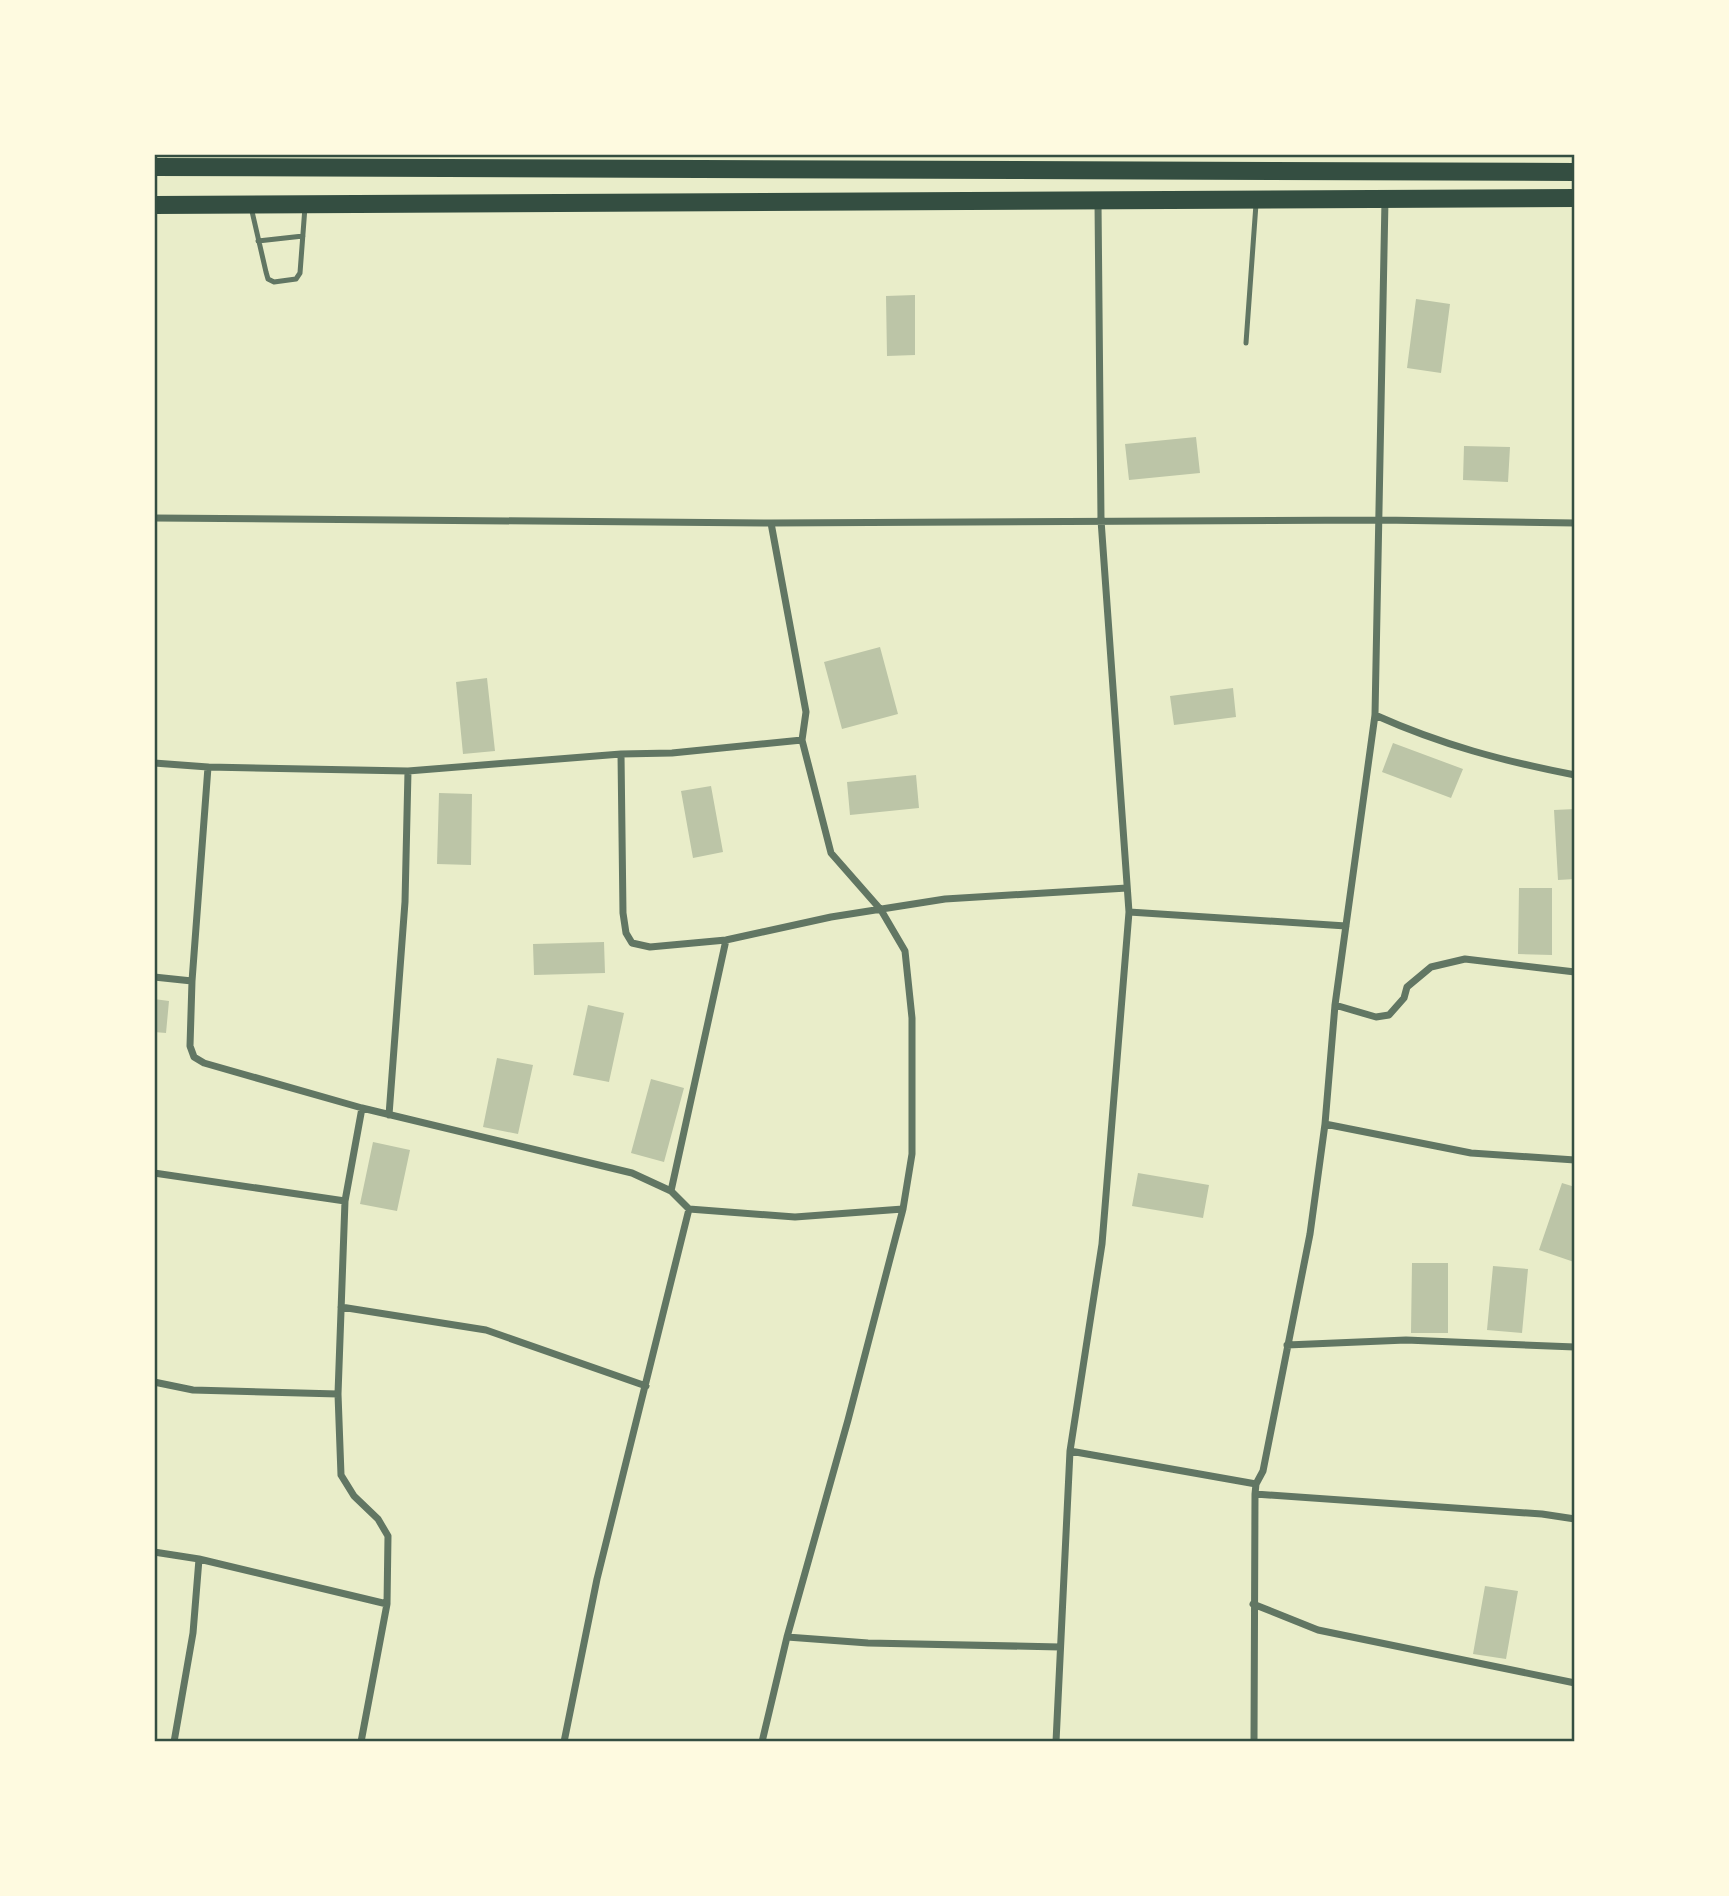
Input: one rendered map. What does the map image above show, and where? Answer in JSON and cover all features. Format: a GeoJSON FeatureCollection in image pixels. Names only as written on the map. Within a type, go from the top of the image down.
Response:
{"type":"FeatureCollection","features":[{"type":"Feature","properties":{"kind":"highway"},"geometry":{"type":"LineString","coordinates":[[154,167],[576,165],[1575,172]]}},
{"type":"Feature","properties":{"kind":"highway"},"geometry":{"type":"LineString","coordinates":[[154,205],[1575,198]]}},
{"type":"Feature","properties":{"kind":"street"},"geometry":{"type":"LineString","coordinates":[[1254,1742],[1256,1484],[1263,1471],[1310,1234],[1325,1124],[1335,1005],[1376,715],[1385,200]]}},
{"type":"Feature","properties":{"kind":"street"},"geometry":{"type":"LineString","coordinates":[[1055,1742],[1070,1451],[1102,1244],[1129,912],[1101,520],[1098,202]]}},
{"type":"Feature","properties":{"kind":"street"},"geometry":{"type":"LineString","coordinates":[[154,518],[771,523],[1380,520],[1575,523]]}},
{"type":"Feature","properties":{"kind":"street"},"geometry":{"type":"LineString","coordinates":[[762,1742],[787,1637],[848,1420],[903,1209],[912,1154],[912,1018],[905,950],[881,910],[831,853],[802,740],[806,712],[771,523]]}},
{"type":"Feature","properties":{"kind":"street"},"geometry":{"type":"LineString","coordinates":[[1376,715],[1421,736],[1492,757],[1575,775]]}},
{"type":"Feature","properties":{"kind":"street"},"geometry":{"type":"LineString","coordinates":[[154,763],[208,767],[408,771],[621,754],[672,753],[802,740]]}},
{"type":"Feature","properties":{"kind":"street"},"geometry":{"type":"LineString","coordinates":[[621,754],[623,913],[626,933],[632,943],[650,947],[726,940],[831,917],[945,899],[1127,888]]}},
{"type":"Feature","properties":{"kind":"street"},"geometry":{"type":"LineString","coordinates":[[208,767],[192,981],[190,1046],[194,1057],[204,1063],[362,1108],[632,1173],[671,1191],[690,1209],[795,1217],[903,1209]]}},
{"type":"Feature","properties":{"kind":"street"},"geometry":{"type":"LineString","coordinates":[[389,1115],[405,902],[408,771]]}},
{"type":"Feature","properties":{"kind":"street"},"geometry":{"type":"LineString","coordinates":[[1129,912],[1346,926]]}},
{"type":"Feature","properties":{"kind":"street"},"geometry":{"type":"LineString","coordinates":[[671,1191],[726,940]]}},
{"type":"Feature","properties":{"kind":"street"},"geometry":{"type":"LineString","coordinates":[[1335,1005],[1376,1017],[1389,1015],[1404,998],[1407,986],[1414,979],[1431,967],[1465,959],[1575,972]]}},
{"type":"Feature","properties":{"kind":"street"},"geometry":{"type":"LineString","coordinates":[[154,977],[192,981]]}},
{"type":"Feature","properties":{"kind":"street"},"geometry":{"type":"LineString","coordinates":[[361,1742],[387,1604],[388,1536],[378,1519],[354,1496],[341,1475],[338,1394],[345,1201],[362,1108]]}},
{"type":"Feature","properties":{"kind":"street"},"geometry":{"type":"LineString","coordinates":[[1325,1124],[1471,1153],[1575,1160]]}},
{"type":"Feature","properties":{"kind":"street"},"geometry":{"type":"LineString","coordinates":[[154,1173],[345,1201]]}},
{"type":"Feature","properties":{"kind":"street"},"geometry":{"type":"LineString","coordinates":[[564,1742],[597,1579],[690,1209]]}},
{"type":"Feature","properties":{"kind":"street"},"geometry":{"type":"LineString","coordinates":[[341,1307],[486,1330],[646,1386]]}},
{"type":"Feature","properties":{"kind":"street"},"geometry":{"type":"LineString","coordinates":[[1287,1345],[1406,1340],[1575,1347]]}},
{"type":"Feature","properties":{"kind":"street"},"geometry":{"type":"LineString","coordinates":[[154,1382],[193,1390],[338,1394]]}},
{"type":"Feature","properties":{"kind":"street"},"geometry":{"type":"LineString","coordinates":[[1070,1451],[1256,1484]]}},
{"type":"Feature","properties":{"kind":"street"},"geometry":{"type":"LineString","coordinates":[[1255,1494],[1542,1514],[1575,1519]]}},
{"type":"Feature","properties":{"kind":"street"},"geometry":{"type":"LineString","coordinates":[[154,1552],[199,1559],[387,1604]]}},
{"type":"Feature","properties":{"kind":"street"},"geometry":{"type":"LineString","coordinates":[[174,1742],[192,1633],[199,1559]]}},
{"type":"Feature","properties":{"kind":"street"},"geometry":{"type":"LineString","coordinates":[[1253,1604],[1318,1630],[1575,1683]]}},
{"type":"Feature","properties":{"kind":"street"},"geometry":{"type":"LineString","coordinates":[[787,1637],[868,1643],[1060,1647]]}},
{"type":"Feature","properties":{"kind":"lane"},"geometry":{"type":"LineString","coordinates":[[1247,343],[1256,201]]}},
{"type":"Feature","properties":{"kind":"lane"},"geometry":{"type":"LineString","coordinates":[[250,204],[268,279],[274,282],[296,279],[300,273],[306,204]]}},
{"type":"Feature","properties":{"kind":"lane"},"geometry":{"type":"LineString","coordinates":[[258,242],[303,236]]}},
{"type":"Feature","properties":{"kind":"building"},"geometry":{"type":"Polygon","coordinates":[[[915,295],[915,355],[887,356],[886,296],[915,295]]]}},
{"type":"Feature","properties":{"kind":"building"},"geometry":{"type":"Polygon","coordinates":[[[1416,299],[1450,304],[1441,373],[1407,368],[1416,299]]]}},
{"type":"Feature","properties":{"kind":"building"},"geometry":{"type":"Polygon","coordinates":[[[1196,437],[1200,473],[1129,480],[1125,444],[1196,437]]]}},
{"type":"Feature","properties":{"kind":"building"},"geometry":{"type":"Polygon","coordinates":[[[1464,446],[1510,447],[1508,482],[1463,480],[1464,446]]]}},
{"type":"Feature","properties":{"kind":"building"},"geometry":{"type":"Polygon","coordinates":[[[880,647],[898,714],[842,729],[824,662],[880,647]]]}},
{"type":"Feature","properties":{"kind":"building"},"geometry":{"type":"Polygon","coordinates":[[[487,678],[495,751],[463,754],[456,682],[487,678]]]}},
{"type":"Feature","properties":{"kind":"building"},"geometry":{"type":"Polygon","coordinates":[[[1233,688],[1236,717],[1174,725],[1170,696],[1233,688]]]}},
{"type":"Feature","properties":{"kind":"building"},"geometry":{"type":"Polygon","coordinates":[[[1393,743],[1463,769],[1451,798],[1382,772],[1393,743]]]}},
{"type":"Feature","properties":{"kind":"building"},"geometry":{"type":"Polygon","coordinates":[[[916,775],[919,808],[850,815],[847,782],[916,775]]]}},
{"type":"Feature","properties":{"kind":"building"},"geometry":{"type":"Polygon","coordinates":[[[711,786],[723,852],[693,858],[681,791],[711,786]]]}},
{"type":"Feature","properties":{"kind":"building"},"geometry":{"type":"Polygon","coordinates":[[[439,793],[472,794],[471,865],[437,864],[439,793]]]}},
{"type":"Feature","properties":{"kind":"building"},"geometry":{"type":"Polygon","coordinates":[[[1575,809],[1575,879],[1558,880],[1554,810],[1575,809]]]}},
{"type":"Feature","properties":{"kind":"building"},"geometry":{"type":"Polygon","coordinates":[[[1519,888],[1552,888],[1552,955],[1518,954],[1519,888]]]}},
{"type":"Feature","properties":{"kind":"building"},"geometry":{"type":"Polygon","coordinates":[[[604,942],[605,973],[534,975],[533,944],[604,942]]]}},
{"type":"Feature","properties":{"kind":"building"},"geometry":{"type":"Polygon","coordinates":[[[154,999],[169,1001],[166,1033],[154,1032],[154,999]]]}},
{"type":"Feature","properties":{"kind":"building"},"geometry":{"type":"Polygon","coordinates":[[[588,1005],[624,1013],[609,1082],[573,1075],[588,1005]]]}},
{"type":"Feature","properties":{"kind":"building"},"geometry":{"type":"Polygon","coordinates":[[[497,1058],[533,1065],[518,1134],[483,1127],[497,1058]]]}},
{"type":"Feature","properties":{"kind":"building"},"geometry":{"type":"Polygon","coordinates":[[[651,1079],[684,1088],[664,1162],[631,1153],[651,1079]]]}},
{"type":"Feature","properties":{"kind":"building"},"geometry":{"type":"Polygon","coordinates":[[[373,1142],[410,1150],[397,1211],[360,1204],[373,1142]]]}},
{"type":"Feature","properties":{"kind":"building"},"geometry":{"type":"Polygon","coordinates":[[[1138,1173],[1209,1185],[1203,1218],[1132,1206],[1138,1173]]]}},
{"type":"Feature","properties":{"kind":"building"},"geometry":{"type":"Polygon","coordinates":[[[1562,1183],[1575,1187],[1574,1262],[1539,1250],[1562,1183]]]}},
{"type":"Feature","properties":{"kind":"building"},"geometry":{"type":"Polygon","coordinates":[[[1412,1263],[1448,1263],[1448,1333],[1411,1333],[1412,1263]]]}},
{"type":"Feature","properties":{"kind":"building"},"geometry":{"type":"Polygon","coordinates":[[[1493,1266],[1528,1269],[1522,1333],[1487,1330],[1493,1266]]]}},
{"type":"Feature","properties":{"kind":"building"},"geometry":{"type":"Polygon","coordinates":[[[1485,1586],[1518,1591],[1506,1659],[1473,1654],[1485,1586]]]}}]}
